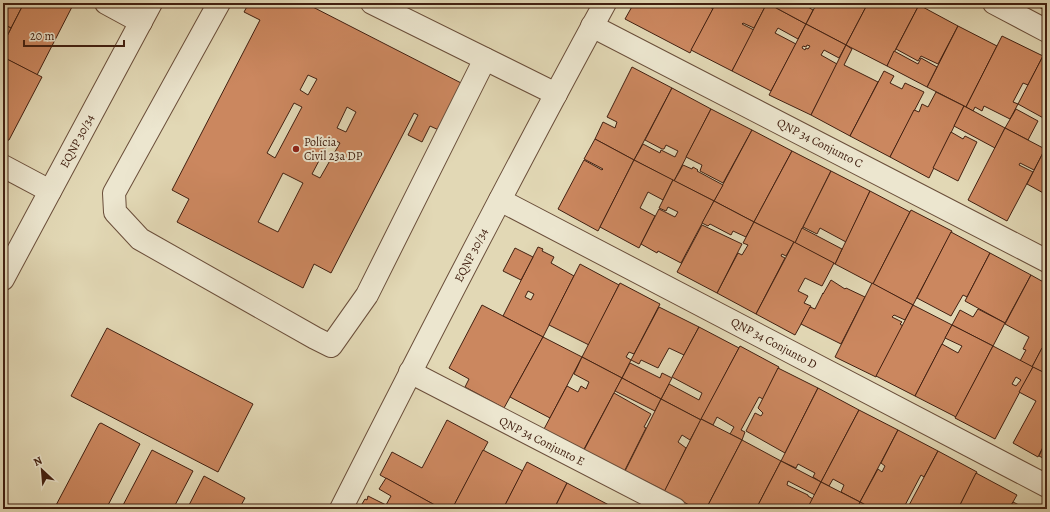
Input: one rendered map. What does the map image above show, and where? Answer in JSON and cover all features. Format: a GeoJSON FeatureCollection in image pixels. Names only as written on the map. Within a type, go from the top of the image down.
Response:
{"type":"FeatureCollection","features":[{"type":"Feature","properties":{"kind":"street"},"geometry":{"type":"LineString","coordinates":[[106,3],[141,22]]}},
{"type":"Feature","properties":{"kind":"street","name":"EQNP 30/34"},"geometry":{"type":"LineString","coordinates":[[3,280],[151,3]]}},
{"type":"Feature","properties":{"kind":"street"},"geometry":{"type":"LineString","coordinates":[[219,3],[114,193],[115,212],[140,239],[331,346],[367,295],[485,59]]}},
{"type":"Feature","properties":{"kind":"street"},"geometry":{"type":"LineString","coordinates":[[372,3],[556,94]]}},
{"type":"Feature","properties":{"kind":"street","name":"EQNP 30/34"},"geometry":{"type":"LineString","coordinates":[[341,509],[410,372],[605,3]]}},
{"type":"Feature","properties":{"kind":"street"},"geometry":{"type":"LineString","coordinates":[[994,3],[1047,31]]}},
{"type":"Feature","properties":{"kind":"street","name":"QNP 34 Conjunto C"},"geometry":{"type":"LineString","coordinates":[[592,26],[1047,261]]}},
{"type":"Feature","properties":{"kind":"street"},"geometry":{"type":"LineString","coordinates":[[3,166],[50,191]]}},
{"type":"Feature","properties":{"kind":"street","name":"QNP 34 Conjunto D"},"geometry":{"type":"LineString","coordinates":[[500,200],[1047,486]]}},
{"type":"Feature","properties":{"kind":"street","name":"QNP 34 Conjunto E"},"geometry":{"type":"LineString","coordinates":[[410,372],[675,509]]}},
{"type":"Feature","properties":{"kind":"building"},"geometry":{"type":"Polygon","coordinates":[[[3,3],[24,3],[11,28],[3,24],[3,3]]]}},
{"type":"Feature","properties":{"kind":"building"},"geometry":{"type":"Polygon","coordinates":[[[24,3],[74,3],[37,75],[3,57],[3,44],[24,3]]]}},
{"type":"Feature","properties":{"kind":"building"},"geometry":{"type":"Polygon","coordinates":[[[249,3],[305,3],[467,86],[443,132],[430,126],[422,142],[408,135],[418,115],[414,113],[331,273],[314,264],[303,288],[177,222],[189,199],[172,190],[260,20],[244,12],[249,3]],[[308,75],[300,90],[308,95],[317,79],[308,75]],[[294,103],[267,153],[275,158],[302,107],[294,103]],[[347,107],[337,128],[346,132],[356,112],[347,107]],[[331,138],[312,174],[320,178],[340,143],[331,138]],[[283,173],[258,222],[278,232],[303,183],[283,173]]]}},
{"type":"Feature","properties":{"kind":"building"},"geometry":{"type":"Polygon","coordinates":[[[634,3],[708,3],[707,5],[713,9],[690,53],[625,19],[634,3]]]}},
{"type":"Feature","properties":{"kind":"building"},"geometry":{"type":"Polygon","coordinates":[[[716,3],[767,3],[754,28],[743,23],[742,24],[754,30],[732,71],[691,50],[716,3]]]}},
{"type":"Feature","properties":{"kind":"building"},"geometry":{"type":"Polygon","coordinates":[[[767,3],[806,24],[798,39],[778,28],[775,33],[796,44],[771,91],[732,71],[767,3]]]}},
{"type":"Feature","properties":{"kind":"building"},"geometry":{"type":"Polygon","coordinates":[[[767,3],[803,3],[813,10],[806,24],[767,3]]]}},
{"type":"Feature","properties":{"kind":"building"},"geometry":{"type":"Polygon","coordinates":[[[817,3],[868,3],[846,45],[806,24],[817,3]]]}},
{"type":"Feature","properties":{"kind":"building"},"geometry":{"type":"Polygon","coordinates":[[[868,3],[920,3],[887,66],[846,45],[868,3]]]}},
{"type":"Feature","properties":{"kind":"building"},"geometry":{"type":"Polygon","coordinates":[[[1031,3],[1047,3],[1047,11],[1031,3]]]}},
{"type":"Feature","properties":{"kind":"building"},"geometry":{"type":"Polygon","coordinates":[[[919,5],[958,26],[938,64],[921,56],[918,61],[896,49],[919,5]]]}},
{"type":"Feature","properties":{"kind":"building"},"geometry":{"type":"Polygon","coordinates":[[[3,24],[11,28],[3,44],[3,24]]]}},
{"type":"Feature","properties":{"kind":"building"},"geometry":{"type":"Polygon","coordinates":[[[806,24],[846,45],[839,58],[824,50],[821,55],[837,64],[811,115],[769,95],[806,24]],[[803,46],[802,48],[805,50],[810,46],[803,46]]]}},
{"type":"Feature","properties":{"kind":"building"},"geometry":{"type":"Polygon","coordinates":[[[958,26],[997,46],[966,107],[927,87],[958,26]]]}},
{"type":"Feature","properties":{"kind":"building"},"geometry":{"type":"Polygon","coordinates":[[[1002,36],[1043,56],[1028,85],[1023,83],[1013,102],[1018,104],[1010,119],[984,106],[982,111],[975,107],[973,111],[966,107],[1002,36]]]}},
{"type":"Feature","properties":{"kind":"building"},"geometry":{"type":"Polygon","coordinates":[[[846,45],[852,49],[844,65],[878,82],[850,136],[811,115],[846,45]]]}},
{"type":"Feature","properties":{"kind":"building"},"geometry":{"type":"Polygon","coordinates":[[[894,51],[918,64],[921,58],[937,67],[927,87],[887,66],[894,51]]]}},
{"type":"Feature","properties":{"kind":"building"},"geometry":{"type":"Polygon","coordinates":[[[1043,56],[1047,58],[1047,120],[1018,104],[1043,56]]]}},
{"type":"Feature","properties":{"kind":"building"},"geometry":{"type":"Polygon","coordinates":[[[3,57],[42,77],[9,140],[4,141],[3,140],[3,57]]]}},
{"type":"Feature","properties":{"kind":"building"},"geometry":{"type":"Polygon","coordinates":[[[632,67],[672,88],[634,160],[595,139],[603,122],[615,128],[617,122],[607,117],[632,67]]]}},
{"type":"Feature","properties":{"kind":"building"},"geometry":{"type":"Polygon","coordinates":[[[884,71],[894,76],[890,83],[902,89],[905,83],[924,92],[890,157],[850,136],[884,71]]]}},
{"type":"Feature","properties":{"kind":"building"},"geometry":{"type":"Polygon","coordinates":[[[672,88],[711,109],[674,181],[634,160],[643,144],[660,153],[661,150],[675,157],[678,151],[666,145],[664,149],[662,149],[645,140],[672,88]]]}},
{"type":"Feature","properties":{"kind":"building"},"geometry":{"type":"Polygon","coordinates":[[[936,92],[964,106],[929,178],[890,157],[914,110],[919,112],[922,104],[928,107],[936,92]]]}},
{"type":"Feature","properties":{"kind":"building"},"geometry":{"type":"Polygon","coordinates":[[[964,106],[1005,128],[995,148],[954,126],[964,106]]]}},
{"type":"Feature","properties":{"kind":"building"},"geometry":{"type":"Polygon","coordinates":[[[711,109],[752,130],[723,183],[700,171],[702,165],[686,157],[711,109]]]}},
{"type":"Feature","properties":{"kind":"building"},"geometry":{"type":"Polygon","coordinates":[[[1016,109],[1038,121],[1028,140],[1005,128],[1016,109]]]}},
{"type":"Feature","properties":{"kind":"building"},"geometry":{"type":"Polygon","coordinates":[[[1005,128],[1045,149],[1034,170],[1020,163],[1019,165],[1033,172],[1007,221],[968,200],[1005,128]]]}},
{"type":"Feature","properties":{"kind":"building"},"geometry":{"type":"Polygon","coordinates":[[[752,130],[792,151],[754,222],[714,201],[752,130]]]}},
{"type":"Feature","properties":{"kind":"building"},"geometry":{"type":"Polygon","coordinates":[[[951,132],[963,139],[965,136],[977,142],[958,181],[933,168],[951,132]]]}},
{"type":"Feature","properties":{"kind":"building"},"geometry":{"type":"Polygon","coordinates":[[[595,139],[634,160],[598,231],[558,209],[584,160],[602,170],[603,169],[584,159],[595,139]]]}},
{"type":"Feature","properties":{"kind":"building"},"geometry":{"type":"Polygon","coordinates":[[[1045,149],[1047,150],[1047,195],[1027,184],[1045,149]]]}},
{"type":"Feature","properties":{"kind":"building"},"geometry":{"type":"Polygon","coordinates":[[[792,151],[831,171],[795,243],[754,222],[792,151]]]}},
{"type":"Feature","properties":{"kind":"building"},"geometry":{"type":"Polygon","coordinates":[[[634,160],[673,180],[663,200],[648,192],[640,208],[655,216],[639,248],[600,227],[634,160]]]}},
{"type":"Feature","properties":{"kind":"building"},"geometry":{"type":"Polygon","coordinates":[[[683,165],[692,169],[693,167],[698,170],[697,171],[723,185],[714,201],[674,181],[683,165]]]}},
{"type":"Feature","properties":{"kind":"building"},"geometry":{"type":"Polygon","coordinates":[[[831,171],[870,191],[846,242],[820,228],[817,234],[803,227],[831,171]]]}},
{"type":"Feature","properties":{"kind":"building"},"geometry":{"type":"Polygon","coordinates":[[[673,180],[714,201],[681,263],[658,251],[657,253],[641,244],[659,209],[675,217],[678,212],[668,207],[666,211],[659,208],[673,180]]]}},
{"type":"Feature","properties":{"kind":"building"},"geometry":{"type":"Polygon","coordinates":[[[870,191],[910,212],[873,284],[835,264],[870,191]]]}},
{"type":"Feature","properties":{"kind":"building"},"geometry":{"type":"Polygon","coordinates":[[[714,201],[754,222],[746,237],[733,231],[731,235],[710,224],[708,226],[702,223],[714,201]]]}},
{"type":"Feature","properties":{"kind":"building"},"geometry":{"type":"Polygon","coordinates":[[[911,210],[952,231],[913,305],[873,284],[911,210]]]}},
{"type":"Feature","properties":{"kind":"building"},"geometry":{"type":"Polygon","coordinates":[[[754,222],[794,242],[786,256],[782,254],[781,256],[785,258],[756,314],[717,293],[738,253],[742,255],[748,245],[743,243],[754,222]]]}},
{"type":"Feature","properties":{"kind":"building"},"geometry":{"type":"Polygon","coordinates":[[[702,225],[742,244],[717,293],[677,272],[702,225]]]}},
{"type":"Feature","properties":{"kind":"building"},"geometry":{"type":"Polygon","coordinates":[[[802,228],[842,249],[835,264],[795,243],[802,228]]]}},
{"type":"Feature","properties":{"kind":"building"},"geometry":{"type":"Polygon","coordinates":[[[951,232],[990,253],[967,297],[963,295],[951,316],[917,298],[951,232]]]}},
{"type":"Feature","properties":{"kind":"building"},"geometry":{"type":"Polygon","coordinates":[[[794,242],[834,263],[822,286],[805,278],[798,291],[808,296],[804,303],[811,306],[795,335],[756,314],[794,242]]]}},
{"type":"Feature","properties":{"kind":"building"},"geometry":{"type":"Polygon","coordinates":[[[538,247],[543,249],[542,251],[554,257],[551,263],[574,276],[543,337],[503,316],[538,247]],[[528,291],[525,297],[531,300],[534,294],[528,291]]]}},
{"type":"Feature","properties":{"kind":"building"},"geometry":{"type":"Polygon","coordinates":[[[515,248],[533,257],[521,280],[503,271],[515,248]]]}},
{"type":"Feature","properties":{"kind":"building"},"geometry":{"type":"Polygon","coordinates":[[[990,253],[1031,275],[1005,323],[965,301],[990,253]]]}},
{"type":"Feature","properties":{"kind":"building"},"geometry":{"type":"Polygon","coordinates":[[[580,264],[619,285],[589,345],[549,325],[580,264]]]}},
{"type":"Feature","properties":{"kind":"building"},"geometry":{"type":"Polygon","coordinates":[[[1031,275],[1047,284],[1047,339],[1032,367],[1020,361],[1026,350],[1023,349],[1029,337],[1005,324],[1031,275]]]}},
{"type":"Feature","properties":{"kind":"building"},"geometry":{"type":"Polygon","coordinates":[[[831,280],[845,289],[846,288],[865,297],[841,344],[801,324],[810,307],[815,309],[831,280]]]}},
{"type":"Feature","properties":{"kind":"building"},"geometry":{"type":"Polygon","coordinates":[[[620,283],[660,304],[634,354],[629,352],[626,357],[631,360],[622,378],[582,357],[620,283]]]}},
{"type":"Feature","properties":{"kind":"building"},"geometry":{"type":"Polygon","coordinates":[[[872,283],[913,305],[905,320],[894,315],[892,317],[902,322],[900,324],[903,326],[876,377],[835,357],[872,283]]]}},
{"type":"Feature","properties":{"kind":"building"},"geometry":{"type":"Polygon","coordinates":[[[482,305],[543,337],[504,408],[465,387],[469,379],[449,368],[482,305]]]}},
{"type":"Feature","properties":{"kind":"building"},"geometry":{"type":"Polygon","coordinates":[[[913,305],[952,325],[915,396],[876,376],[913,305]]]}},
{"type":"Feature","properties":{"kind":"building"},"geometry":{"type":"Polygon","coordinates":[[[659,307],[699,327],[684,355],[669,348],[658,368],[641,360],[639,364],[631,360],[659,307]]]}},
{"type":"Feature","properties":{"kind":"building"},"geometry":{"type":"Polygon","coordinates":[[[978,309],[1005,323],[993,346],[952,325],[960,310],[973,317],[978,309]]]}},
{"type":"Feature","properties":{"kind":"building"},"geometry":{"type":"Polygon","coordinates":[[[952,325],[993,346],[956,417],[915,396],[942,344],[958,353],[962,346],[945,338],[952,325]]]}},
{"type":"Feature","properties":{"kind":"building"},"geometry":{"type":"Polygon","coordinates":[[[699,327],[739,348],[701,420],[661,399],[669,384],[699,400],[702,393],[672,377],[699,327]]]}},
{"type":"Feature","properties":{"kind":"building"},"geometry":{"type":"Polygon","coordinates":[[[107,328],[253,404],[218,472],[71,396],[107,328]]]}},
{"type":"Feature","properties":{"kind":"building"},"geometry":{"type":"Polygon","coordinates":[[[543,337],[582,357],[550,418],[510,397],[543,337]]]}},
{"type":"Feature","properties":{"kind":"building"},"geometry":{"type":"Polygon","coordinates":[[[1047,339],[1047,348],[1043,346],[1047,339]]]}},
{"type":"Feature","properties":{"kind":"building"},"geometry":{"type":"Polygon","coordinates":[[[740,346],[779,367],[763,399],[759,397],[741,430],[745,432],[742,440],[730,434],[734,427],[717,417],[713,425],[701,419],[740,346]]]}},
{"type":"Feature","properties":{"kind":"building"},"geometry":{"type":"Polygon","coordinates":[[[993,346],[1033,367],[995,439],[955,418],[993,346]],[[1016,377],[1012,384],[1016,386],[1021,380],[1016,377]]]}},
{"type":"Feature","properties":{"kind":"building"},"geometry":{"type":"Polygon","coordinates":[[[1042,348],[1047,350],[1047,374],[1032,367],[1042,348]]]}},
{"type":"Feature","properties":{"kind":"building"},"geometry":{"type":"Polygon","coordinates":[[[582,357],[622,378],[583,451],[544,429],[567,386],[578,392],[581,386],[586,389],[589,382],[574,374],[582,357]]]}},
{"type":"Feature","properties":{"kind":"building"},"geometry":{"type":"Polygon","coordinates":[[[630,363],[660,378],[662,373],[672,378],[661,399],[622,378],[630,363]]]}},
{"type":"Feature","properties":{"kind":"building"},"geometry":{"type":"Polygon","coordinates":[[[1033,367],[1047,374],[1047,439],[1038,457],[1013,443],[1036,401],[1019,392],[1033,367]]]}},
{"type":"Feature","properties":{"kind":"building"},"geometry":{"type":"Polygon","coordinates":[[[778,368],[818,388],[785,453],[746,431],[755,413],[761,416],[763,413],[758,408],[778,368]]]}},
{"type":"Feature","properties":{"kind":"building"},"geometry":{"type":"Polygon","coordinates":[[[622,378],[661,399],[655,411],[615,391],[622,378]]]}},
{"type":"Feature","properties":{"kind":"building"},"geometry":{"type":"Polygon","coordinates":[[[818,388],[859,410],[821,482],[813,477],[815,473],[798,464],[796,468],[781,461],[818,388]]]}},
{"type":"Feature","properties":{"kind":"building"},"geometry":{"type":"Polygon","coordinates":[[[614,393],[651,414],[644,427],[646,428],[624,472],[584,450],[614,393]]]}},
{"type":"Feature","properties":{"kind":"building"},"geometry":{"type":"Polygon","coordinates":[[[661,399],[701,420],[690,440],[682,435],[678,442],[686,448],[665,491],[625,471],[661,399]]]}},
{"type":"Feature","properties":{"kind":"building"},"geometry":{"type":"Polygon","coordinates":[[[859,410],[898,430],[860,502],[841,492],[844,485],[833,479],[829,486],[821,482],[859,410]]]}},
{"type":"Feature","properties":{"kind":"building"},"geometry":{"type":"Polygon","coordinates":[[[701,419],[742,440],[706,509],[697,509],[664,492],[701,419]]]}},
{"type":"Feature","properties":{"kind":"building"},"geometry":{"type":"Polygon","coordinates":[[[447,420],[488,442],[452,509],[442,509],[380,475],[392,452],[422,468],[447,420]]]}},
{"type":"Feature","properties":{"kind":"building"},"geometry":{"type":"Polygon","coordinates":[[[101,423],[140,444],[106,509],[54,509],[99,424],[101,423]]]}},
{"type":"Feature","properties":{"kind":"building"},"geometry":{"type":"Polygon","coordinates":[[[898,430],[938,451],[924,477],[921,475],[903,509],[873,509],[860,502],[878,469],[882,472],[885,466],[881,463],[898,430]]]}},
{"type":"Feature","properties":{"kind":"building"},"geometry":{"type":"Polygon","coordinates":[[[1047,439],[1047,460],[1039,456],[1047,439]]]}},
{"type":"Feature","properties":{"kind":"building"},"geometry":{"type":"Polygon","coordinates":[[[742,440],[781,461],[756,509],[706,509],[742,440]]]}},
{"type":"Feature","properties":{"kind":"building"},"geometry":{"type":"Polygon","coordinates":[[[152,450],[193,471],[173,509],[121,509],[152,450]]]}},
{"type":"Feature","properties":{"kind":"building"},"geometry":{"type":"Polygon","coordinates":[[[483,450],[523,471],[503,509],[452,509],[483,450]]]}},
{"type":"Feature","properties":{"kind":"building"},"geometry":{"type":"Polygon","coordinates":[[[938,451],[977,472],[958,509],[907,509],[938,451]]]}},
{"type":"Feature","properties":{"kind":"building"},"geometry":{"type":"Polygon","coordinates":[[[781,461],[821,482],[815,495],[788,481],[787,485],[813,499],[807,509],[756,509],[781,461]]]}},
{"type":"Feature","properties":{"kind":"building"},"geometry":{"type":"Polygon","coordinates":[[[527,462],[567,483],[554,509],[503,509],[527,462]]]}},
{"type":"Feature","properties":{"kind":"building"},"geometry":{"type":"Polygon","coordinates":[[[976,473],[1017,495],[1009,509],[958,509],[976,473]]]}},
{"type":"Feature","properties":{"kind":"building"},"geometry":{"type":"Polygon","coordinates":[[[204,476],[245,498],[239,509],[187,509],[204,476]]]}},
{"type":"Feature","properties":{"kind":"building"},"geometry":{"type":"Polygon","coordinates":[[[386,478],[442,509],[359,509],[365,499],[367,500],[368,496],[386,505],[391,496],[379,489],[386,478]]]}},
{"type":"Feature","properties":{"kind":"building"},"geometry":{"type":"Polygon","coordinates":[[[821,482],[860,502],[857,509],[807,509],[821,482]]]}},
{"type":"Feature","properties":{"kind":"building"},"geometry":{"type":"Polygon","coordinates":[[[567,483],[607,504],[604,509],[554,509],[567,483]]]}},
{"type":"Feature","properties":{"kind":"building"},"geometry":{"type":"Polygon","coordinates":[[[860,502],[873,509],[857,509],[860,502]]]}},
{"type":"Feature","properties":{"kind":"building"},"geometry":{"type":"Polygon","coordinates":[[[1013,502],[1027,509],[1009,509],[1013,502]]]}},
{"type":"Feature","properties":{"kind":"building"},"geometry":{"type":"Polygon","coordinates":[[[607,504],[616,509],[604,509],[607,504]]]}},
{"type":"Feature","properties":{"kind":"place","name":"Polícia Civil 23a DP"},"geometry":{"type":"Point","coordinates":[296,149]}}]}
